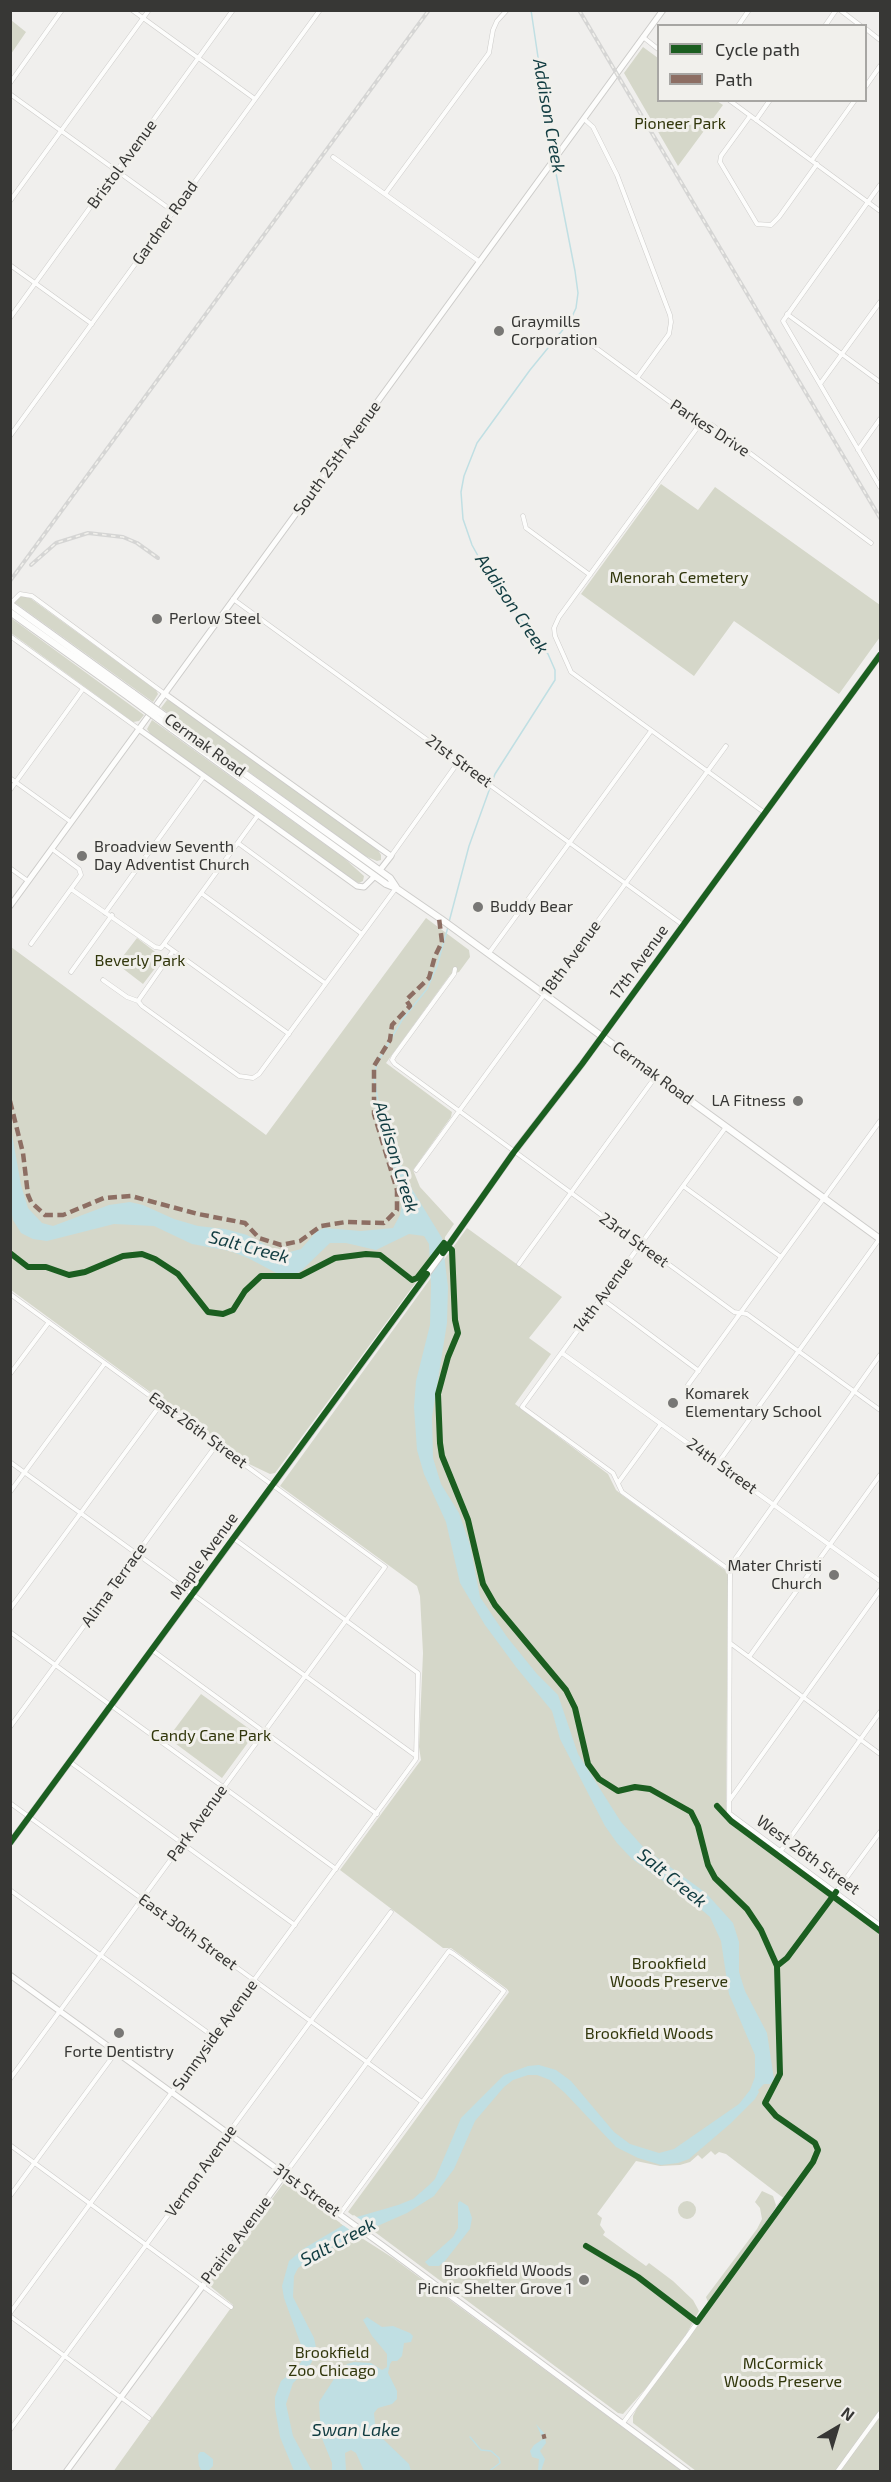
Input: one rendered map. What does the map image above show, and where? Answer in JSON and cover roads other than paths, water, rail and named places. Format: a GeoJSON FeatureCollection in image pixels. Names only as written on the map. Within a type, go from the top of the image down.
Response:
{"type":"FeatureCollection","features":[{"type":"Feature","properties":{"kind":"main road","name":"South 25th Avenue"},"geometry":{"type":"LineString","coordinates":[[10,906],[663,10]]}},
{"type":"Feature","properties":{"kind":"main road","name":"Cermak Road"},"geometry":{"type":"LineString","coordinates":[[10,604],[28,621],[375,876],[441,919],[880,1238]]}},
{"type":"Feature","properties":{"kind":"main road","name":"Cermak Road"},"geometry":{"type":"LineString","coordinates":[[10,612],[28,621]]}},
{"type":"Feature","properties":{"kind":"main road","name":"17th Avenue"},"geometry":{"type":"LineString","coordinates":[[419,1284],[880,655]]}},
{"type":"Feature","properties":{"kind":"main road"},"geometry":{"type":"LineString","coordinates":[[165,694],[391,856],[380,870]]}},
{"type":"Feature","properties":{"kind":"main road","name":"Cermak Road"},"geometry":{"type":"LineString","coordinates":[[174,727],[380,870],[390,878],[396,888]]}},
{"type":"Feature","properties":{"kind":"main road"},"geometry":{"type":"LineString","coordinates":[[140,729],[357,886],[364,887],[375,876]]}},
{"type":"Feature","properties":{"kind":"main road","name":"Maple Avenue"},"geometry":{"type":"LineString","coordinates":[[10,1844],[419,1284]]}},
{"type":"Feature","properties":{"kind":"main road","name":"31st Street"},"geometry":{"type":"LineString","coordinates":[[10,1975],[340,2214],[688,2472]]}},
{"type":"Feature","properties":{"kind":"main road","name":"Prairie Avenue"},"geometry":{"type":"LineString","coordinates":[[66,2472],[285,2174]]}},
{"type":"Feature","properties":{"kind":"street"},"geometry":{"type":"LineString","coordinates":[[10,83],[62,10]]}},
{"type":"Feature","properties":{"kind":"street"},"geometry":{"type":"LineString","coordinates":[[132,10],[255,99]]}},
{"type":"Feature","properties":{"kind":"street"},"geometry":{"type":"LineString","coordinates":[[10,201],[149,10]]}},
{"type":"Feature","properties":{"kind":"street","name":"Bristol Avenue"},"geometry":{"type":"LineString","coordinates":[[10,318],[233,10]]}},
{"type":"Feature","properties":{"kind":"street","name":"Gardner Road"},"geometry":{"type":"LineString","coordinates":[[10,436],[320,10]]}},
{"type":"Feature","properties":{"kind":"street"},"geometry":{"type":"LineString","coordinates":[[385,194],[489,53],[493,30],[497,21],[507,10]]}},
{"type":"Feature","properties":{"kind":"street"},"geometry":{"type":"LineString","coordinates":[[739,24],[749,10]]}},
{"type":"Feature","properties":{"kind":"street"},"geometry":{"type":"LineString","coordinates":[[827,24],[838,10],[858,24]]}},
{"type":"Feature","properties":{"kind":"street"},"geometry":{"type":"LineString","coordinates":[[867,30],[880,40]]}},
{"type":"Feature","properties":{"kind":"street"},"geometry":{"type":"LineString","coordinates":[[643,38],[657,48]]}},
{"type":"Feature","properties":{"kind":"street"},"geometry":{"type":"LineString","coordinates":[[867,85],[880,66]]}},
{"type":"Feature","properties":{"kind":"street"},"geometry":{"type":"LineString","coordinates":[[10,94],[174,212]]}},
{"type":"Feature","properties":{"kind":"street"},"geometry":{"type":"LineString","coordinates":[[732,102],[880,211]]}},
{"type":"Feature","properties":{"kind":"street"},"geometry":{"type":"LineString","coordinates":[[756,120],[769,102]]}},
{"type":"Feature","properties":{"kind":"street"},"geometry":{"type":"LineString","coordinates":[[812,160],[854,102]]}},
{"type":"Feature","properties":{"kind":"street"},"geometry":{"type":"LineString","coordinates":[[750,116],[721,156],[720,162],[757,224],[771,225],[817,164]]}},
{"type":"Feature","properties":{"kind":"street"},"geometry":{"type":"LineString","coordinates":[[583,118],[593,127],[617,175],[670,315],[669,334],[637,378]]}},
{"type":"Feature","properties":{"kind":"street"},"geometry":{"type":"LineString","coordinates":[[333,157],[480,262]]}},
{"type":"Feature","properties":{"kind":"street"},"geometry":{"type":"LineString","coordinates":[[880,185],[783,321],[880,487]]}},
{"type":"Feature","properties":{"kind":"street"},"geometry":{"type":"LineString","coordinates":[[10,265],[92,324]]}},
{"type":"Feature","properties":{"kind":"street"},"geometry":{"type":"LineString","coordinates":[[820,384],[880,302]]}},
{"type":"Feature","properties":{"kind":"street"},"geometry":{"type":"LineString","coordinates":[[787,314],[880,382]]}},
{"type":"Feature","properties":{"kind":"street","name":"Parkes Drive"},"geometry":{"type":"LineString","coordinates":[[577,334],[700,424],[712,426],[871,543]]}},
{"type":"Feature","properties":{"kind":"street"},"geometry":{"type":"LineString","coordinates":[[858,450],[880,419]]}},
{"type":"Feature","properties":{"kind":"street"},"geometry":{"type":"LineString","coordinates":[[700,424],[559,617],[554,628],[555,636],[571,672],[765,813]]}},
{"type":"Feature","properties":{"kind":"street"},"geometry":{"type":"LineString","coordinates":[[523,516],[526,528],[590,575]]}},
{"type":"Feature","properties":{"kind":"street","name":"Cermak Road"},"geometry":{"type":"LineString","coordinates":[[10,604],[20,594],[32,596],[165,694]]}},
{"type":"Feature","properties":{"kind":"street","name":"21st Street"},"geometry":{"type":"LineString","coordinates":[[234,599],[683,925]]}},
{"type":"Feature","properties":{"kind":"street","name":"Cermak Road"},"geometry":{"type":"LineString","coordinates":[[10,636],[140,729]]}},
{"type":"Feature","properties":{"kind":"street"},"geometry":{"type":"LineString","coordinates":[[10,790],[83,689]]}},
{"type":"Feature","properties":{"kind":"street"},"geometry":{"type":"LineString","coordinates":[[488,954],[651,731]]}},
{"type":"Feature","properties":{"kind":"street","name":"18th Avenue"},"geometry":{"type":"LineString","coordinates":[[416,1170],[726,746]]}},
{"type":"Feature","properties":{"kind":"street"},"geometry":{"type":"LineString","coordinates":[[391,856],[459,761]]}},
{"type":"Feature","properties":{"kind":"street"},"geometry":{"type":"LineString","coordinates":[[105,913],[204,776]]}},
{"type":"Feature","properties":{"kind":"street"},"geometry":{"type":"LineString","coordinates":[[10,778],[71,822]]}},
{"type":"Feature","properties":{"kind":"street"},"geometry":{"type":"LineString","coordinates":[[71,889],[159,948],[258,815]]}},
{"type":"Feature","properties":{"kind":"street"},"geometry":{"type":"LineString","coordinates":[[238,843],[362,934]]}},
{"type":"Feature","properties":{"kind":"street"},"geometry":{"type":"LineString","coordinates":[[31,944],[82,873],[52,849]]}},
{"type":"Feature","properties":{"kind":"street"},"geometry":{"type":"LineString","coordinates":[[10,868],[29,881]]}},
{"type":"Feature","properties":{"kind":"street"},"geometry":{"type":"LineString","coordinates":[[104,980],[127,997],[138,1001],[239,1076],[250,1078],[259,1074],[396,888]]}},
{"type":"Feature","properties":{"kind":"street"},"geometry":{"type":"LineString","coordinates":[[201,893],[325,984]]}},
{"type":"Feature","properties":{"kind":"street"},"geometry":{"type":"LineString","coordinates":[[71,972],[112,915]]}},
{"type":"Feature","properties":{"kind":"street"},"geometry":{"type":"LineString","coordinates":[[164,944],[289,1034]]}},
{"type":"Feature","properties":{"kind":"street"},"geometry":{"type":"LineString","coordinates":[[138,1001],[173,951]]}},
{"type":"Feature","properties":{"kind":"street","name":"23rd Street"},"geometry":{"type":"LineString","coordinates":[[455,969],[454,974],[392,1060],[459,1112],[734,1312],[747,1314],[880,1410]]}},
{"type":"Feature","properties":{"kind":"street"},"geometry":{"type":"LineString","coordinates":[[519,1264],[657,1075]]}},
{"type":"Feature","properties":{"kind":"street"},"geometry":{"type":"LineString","coordinates":[[688,1385],[880,1121]]}},
{"type":"Feature","properties":{"kind":"street","name":"14th Avenue"},"geometry":{"type":"LineString","coordinates":[[618,1483],[613,1473],[522,1407],[727,1126]]}},
{"type":"Feature","properties":{"kind":"street"},"geometry":{"type":"LineString","coordinates":[[683,1186],[781,1257]]}},
{"type":"Feature","properties":{"kind":"street"},"geometry":{"type":"LineString","coordinates":[[718,1463],[880,1238]]}},
{"type":"Feature","properties":{"kind":"street","name":"East 26th Street"},"geometry":{"type":"LineString","coordinates":[[10,1294],[385,1567]]}},
{"type":"Feature","properties":{"kind":"street"},"geometry":{"type":"LineString","coordinates":[[601,1298],[699,1371]]}},
{"type":"Feature","properties":{"kind":"street"},"geometry":{"type":"LineString","coordinates":[[10,1374],[49,1322]]}},
{"type":"Feature","properties":{"kind":"street","name":"24th Street"},"geometry":{"type":"LineString","coordinates":[[562,1353],[880,1581]]}},
{"type":"Feature","properties":{"kind":"street"},"geometry":{"type":"LineString","coordinates":[[728,1569],[880,1355]]}},
{"type":"Feature","properties":{"kind":"street"},"geometry":{"type":"LineString","coordinates":[[10,1491],[105,1363]]}},
{"type":"Feature","properties":{"kind":"street"},"geometry":{"type":"LineString","coordinates":[[10,1610],[161,1404]]}},
{"type":"Feature","properties":{"kind":"street"},"geometry":{"type":"LineString","coordinates":[[661,1424],[618,1483],[622,1492],[728,1569],[730,1573],[729,1801]]}},
{"type":"Feature","properties":{"kind":"street","name":"Alima Terrace"},"geometry":{"type":"LineString","coordinates":[[10,1726],[217,1444]]}},
{"type":"Feature","properties":{"kind":"street"},"geometry":{"type":"LineString","coordinates":[[10,1462],[416,1756]]}},
{"type":"Feature","properties":{"kind":"street"},"geometry":{"type":"LineString","coordinates":[[749,1657],[880,1475]]}},
{"type":"Feature","properties":{"kind":"street"},"geometry":{"type":"LineString","coordinates":[[233,1538],[418,1673],[416,1756]]}},
{"type":"Feature","properties":{"kind":"street","name":"Park Avenue"},"geometry":{"type":"LineString","coordinates":[[10,2079],[385,1567]]}},
{"type":"Feature","properties":{"kind":"street"},"geometry":{"type":"LineString","coordinates":[[729,1801],[880,1590]]}},
{"type":"Feature","properties":{"kind":"street"},"geometry":{"type":"LineString","coordinates":[[10,1632],[336,1869]]}},
{"type":"Feature","properties":{"kind":"street"},"geometry":{"type":"LineString","coordinates":[[730,1642],[880,1754]]}},
{"type":"Feature","properties":{"kind":"street"},"geometry":{"type":"LineString","coordinates":[[152,1650],[377,1814]]}},
{"type":"Feature","properties":{"kind":"street"},"geometry":{"type":"LineString","coordinates":[[780,1852],[880,1712]]}},
{"type":"Feature","properties":{"kind":"street","name":"Sunnyside Avenue"},"geometry":{"type":"LineString","coordinates":[[10,2315],[377,1814],[416,1756]]}},
{"type":"Feature","properties":{"kind":"street"},"geometry":{"type":"LineString","coordinates":[[70,1762],[295,1925]]}},
{"type":"Feature","properties":{"kind":"street","name":"West 26th Street"},"geometry":{"type":"LineString","coordinates":[[729,1801],[729,1813],[880,1925]]}},
{"type":"Feature","properties":{"kind":"street","name":"East 30th Street"},"geometry":{"type":"LineString","coordinates":[[10,1803],[422,2102]]}},
{"type":"Feature","properties":{"kind":"street"},"geometry":{"type":"LineString","coordinates":[[836,1892],[880,1832]]}},
{"type":"Feature","properties":{"kind":"street"},"geometry":{"type":"LineString","coordinates":[[10,1890],[214,2037]]}},
{"type":"Feature","properties":{"kind":"street","name":"Vernon Avenue"},"geometry":{"type":"LineString","coordinates":[[10,2430],[391,1912]]}},
{"type":"Feature","properties":{"kind":"street","name":"Prairie Avenue"},"geometry":{"type":"LineString","coordinates":[[285,2174],[449,1951],[504,1991],[422,2102]]}},
{"type":"Feature","properties":{"kind":"street"},"geometry":{"type":"LineString","coordinates":[[10,2196],[116,2052]]}},
{"type":"Feature","properties":{"kind":"street"},"geometry":{"type":"LineString","coordinates":[[340,2214],[422,2102]]}},
{"type":"Feature","properties":{"kind":"street"},"geometry":{"type":"LineString","coordinates":[[10,2145],[231,2307]]}},
{"type":"Feature","properties":{"kind":"street"},"geometry":{"type":"LineString","coordinates":[[623,2423],[783,2201]]}},
{"type":"Feature","properties":{"kind":"street"},"geometry":{"type":"LineString","coordinates":[[10,2315],[149,2418]]}},
{"type":"Feature","properties":{"kind":"street"},"geometry":{"type":"LineString","coordinates":[[837,2472],[880,2413]]}},
{"type":"Feature","properties":{"kind":"water","name":"Salt Creek"},"geometry":{"type":"Polygon","coordinates":[[[378,1101],[387,1118],[400,1161],[412,1189],[442,1238],[448,1287],[447,1323],[432,1417],[433,1458],[441,1484],[459,1513],[470,1545],[480,1597],[507,1637],[537,1674],[558,1695],[578,1754],[621,1822],[644,1848],[706,1893],[733,1923],[739,1942],[739,1972],[745,1991],[767,2033],[774,2079],[770,2084],[764,2084],[758,2090],[755,2099],[730,2124],[689,2159],[661,2165],[638,2158],[616,2147],[550,2080],[537,2075],[528,2075],[513,2080],[504,2087],[475,2121],[454,2169],[434,2196],[407,2213],[348,2239],[298,2268],[294,2276],[293,2297],[314,2338],[317,2352],[308,2369],[293,2383],[286,2404],[293,2436],[312,2471],[294,2471],[280,2437],[275,2408],[275,2397],[281,2381],[297,2368],[305,2356],[284,2298],[282,2286],[289,2261],[303,2249],[357,2217],[413,2199],[435,2179],[461,2118],[504,2075],[528,2066],[539,2065],[556,2070],[571,2081],[614,2132],[630,2144],[659,2153],[674,2149],[739,2104],[750,2090],[755,2077],[755,2055],[729,1994],[721,1941],[710,1917],[689,1899],[632,1859],[617,1843],[605,1826],[560,1739],[552,1711],[485,1625],[460,1583],[446,1522],[424,1474],[417,1450],[414,1407],[416,1381],[430,1325],[429,1244],[424,1236],[409,1234],[376,1250],[346,1243],[330,1243],[301,1271],[294,1275],[282,1276],[248,1258],[230,1251],[192,1244],[154,1226],[114,1224],[47,1241],[33,1239],[21,1233],[13,1220],[10,1123],[21,1185],[28,1208],[42,1223],[53,1226],[109,1205],[130,1202],[198,1226],[225,1229],[247,1235],[273,1249],[286,1253],[301,1249],[317,1231],[325,1228],[361,1231],[393,1228],[400,1215],[402,1204],[392,1162],[376,1117],[374,1105],[378,1101]]]}},
{"type":"Feature","properties":{"kind":"water"},"geometry":{"type":"Polygon","coordinates":[[[460,2201],[468,2206],[472,2218],[470,2229],[445,2261],[439,2266],[429,2266],[425,2262],[453,2237],[458,2228],[458,2203],[460,2201]]]}},
{"type":"Feature","properties":{"kind":"water","name":"Swan Lake"},"geometry":{"type":"Polygon","coordinates":[[[367,2317],[382,2327],[393,2326],[413,2336],[411,2342],[404,2343],[402,2356],[390,2364],[388,2373],[397,2391],[397,2399],[392,2404],[378,2408],[374,2413],[375,2424],[383,2439],[409,2464],[411,2471],[364,2471],[356,2453],[351,2450],[345,2453],[346,2471],[332,2471],[332,2463],[321,2436],[319,2402],[347,2364],[371,2363],[382,2370],[387,2367],[387,2354],[372,2336],[363,2320],[367,2317]]]}},
{"type":"Feature","properties":{"kind":"water"},"geometry":{"type":"Polygon","coordinates":[[[536,2424],[544,2433],[546,2443],[540,2451],[545,2459],[541,2471],[538,2471],[539,2459],[532,2457],[530,2451],[543,2439],[536,2424]]]}},
{"type":"Feature","properties":{"kind":"water"},"geometry":{"type":"Polygon","coordinates":[[[200,2452],[204,2452],[213,2459],[213,2466],[208,2471],[202,2471],[199,2466],[200,2452]]]}},
{"type":"Feature","properties":{"kind":"waterway","name":"Addison Creek"},"geometry":{"type":"LineString","coordinates":[[531,10],[553,158]]}},
{"type":"Feature","properties":{"kind":"waterway","name":"Addison Creek"},"geometry":{"type":"LineString","coordinates":[[449,922],[469,846],[495,774],[555,680],[555,670],[548,654],[493,583],[472,545],[463,519],[461,492],[464,476],[477,443],[530,370],[570,321],[576,308],[578,293],[575,271],[554,163]]}},
{"type":"Feature","properties":{"kind":"waterway","name":"Addison Creek"},"geometry":{"type":"LineString","coordinates":[[378,1101],[374,1077],[377,1063],[402,1020],[427,989],[437,966],[448,927]]}},
{"type":"Feature","properties":{"kind":"waterway"},"geometry":{"type":"LineString","coordinates":[[470,2437],[481,2450],[491,2451],[499,2458],[500,2463],[488,2472]]}},
{"type":"Feature","properties":{"kind":"railway"},"geometry":{"type":"LineString","coordinates":[[10,581],[429,10]]}},
{"type":"Feature","properties":{"kind":"railway"},"geometry":{"type":"LineString","coordinates":[[579,10],[880,518]]}},
{"type":"Feature","properties":{"kind":"railway"},"geometry":{"type":"LineString","coordinates":[[31,565],[56,543],[88,533],[123,537],[137,543],[158,558]]}},
{"type":"Feature","properties":{"kind":"place","name":"Graymills Corporation"},"geometry":{"type":"Point","coordinates":[499,331]}},
{"type":"Feature","properties":{"kind":"place","name":"Perlow Steel"},"geometry":{"type":"Point","coordinates":[157,619]}},
{"type":"Feature","properties":{"kind":"place","name":"Broadview Seventh Day Adventist Church"},"geometry":{"type":"Point","coordinates":[82,856]}},
{"type":"Feature","properties":{"kind":"place","name":"Buddy Bear"},"geometry":{"type":"Point","coordinates":[478,907]}},
{"type":"Feature","properties":{"kind":"place","name":"LA Fitness"},"geometry":{"type":"Point","coordinates":[798,1101]}},
{"type":"Feature","properties":{"kind":"place","name":"Komarek Elementary School"},"geometry":{"type":"Point","coordinates":[673,1403]}},
{"type":"Feature","properties":{"kind":"place","name":"Mater Christi Church"},"geometry":{"type":"Point","coordinates":[834,1575]}},
{"type":"Feature","properties":{"kind":"place","name":"Forte Dentistry"},"geometry":{"type":"Point","coordinates":[119,2033]}},
{"type":"Feature","properties":{"kind":"place","name":"Brookfield Woods Picnic Shelter Grove 1"},"geometry":{"type":"Point","coordinates":[584,2280]}},
{"type":"Feature","properties":{"kind":"park label","name":"Pioneer Park"},"geometry":{"type":"Point","coordinates":[680,124]}},
{"type":"Feature","properties":{"kind":"park label","name":"Menorah Cemetery"},"geometry":{"type":"Point","coordinates":[679,578]}},
{"type":"Feature","properties":{"kind":"park label","name":"Beverly Park"},"geometry":{"type":"Point","coordinates":[140,961]}},
{"type":"Feature","properties":{"kind":"park label","name":"Candy Cane Park"},"geometry":{"type":"Point","coordinates":[211,1736]}},
{"type":"Feature","properties":{"kind":"park label","name":"Brookfield Woods Preserve"},"geometry":{"type":"Point","coordinates":[669,1973]}},
{"type":"Feature","properties":{"kind":"park label","name":"Brookfield Woods"},"geometry":{"type":"Point","coordinates":[649,2034]}},
{"type":"Feature","properties":{"kind":"park label","name":"Brookfield Zoo Chicago"},"geometry":{"type":"Point","coordinates":[332,2362]}},
{"type":"Feature","properties":{"kind":"park label","name":"McCormick Woods Preserve"},"geometry":{"type":"Point","coordinates":[783,2373]}}]}
